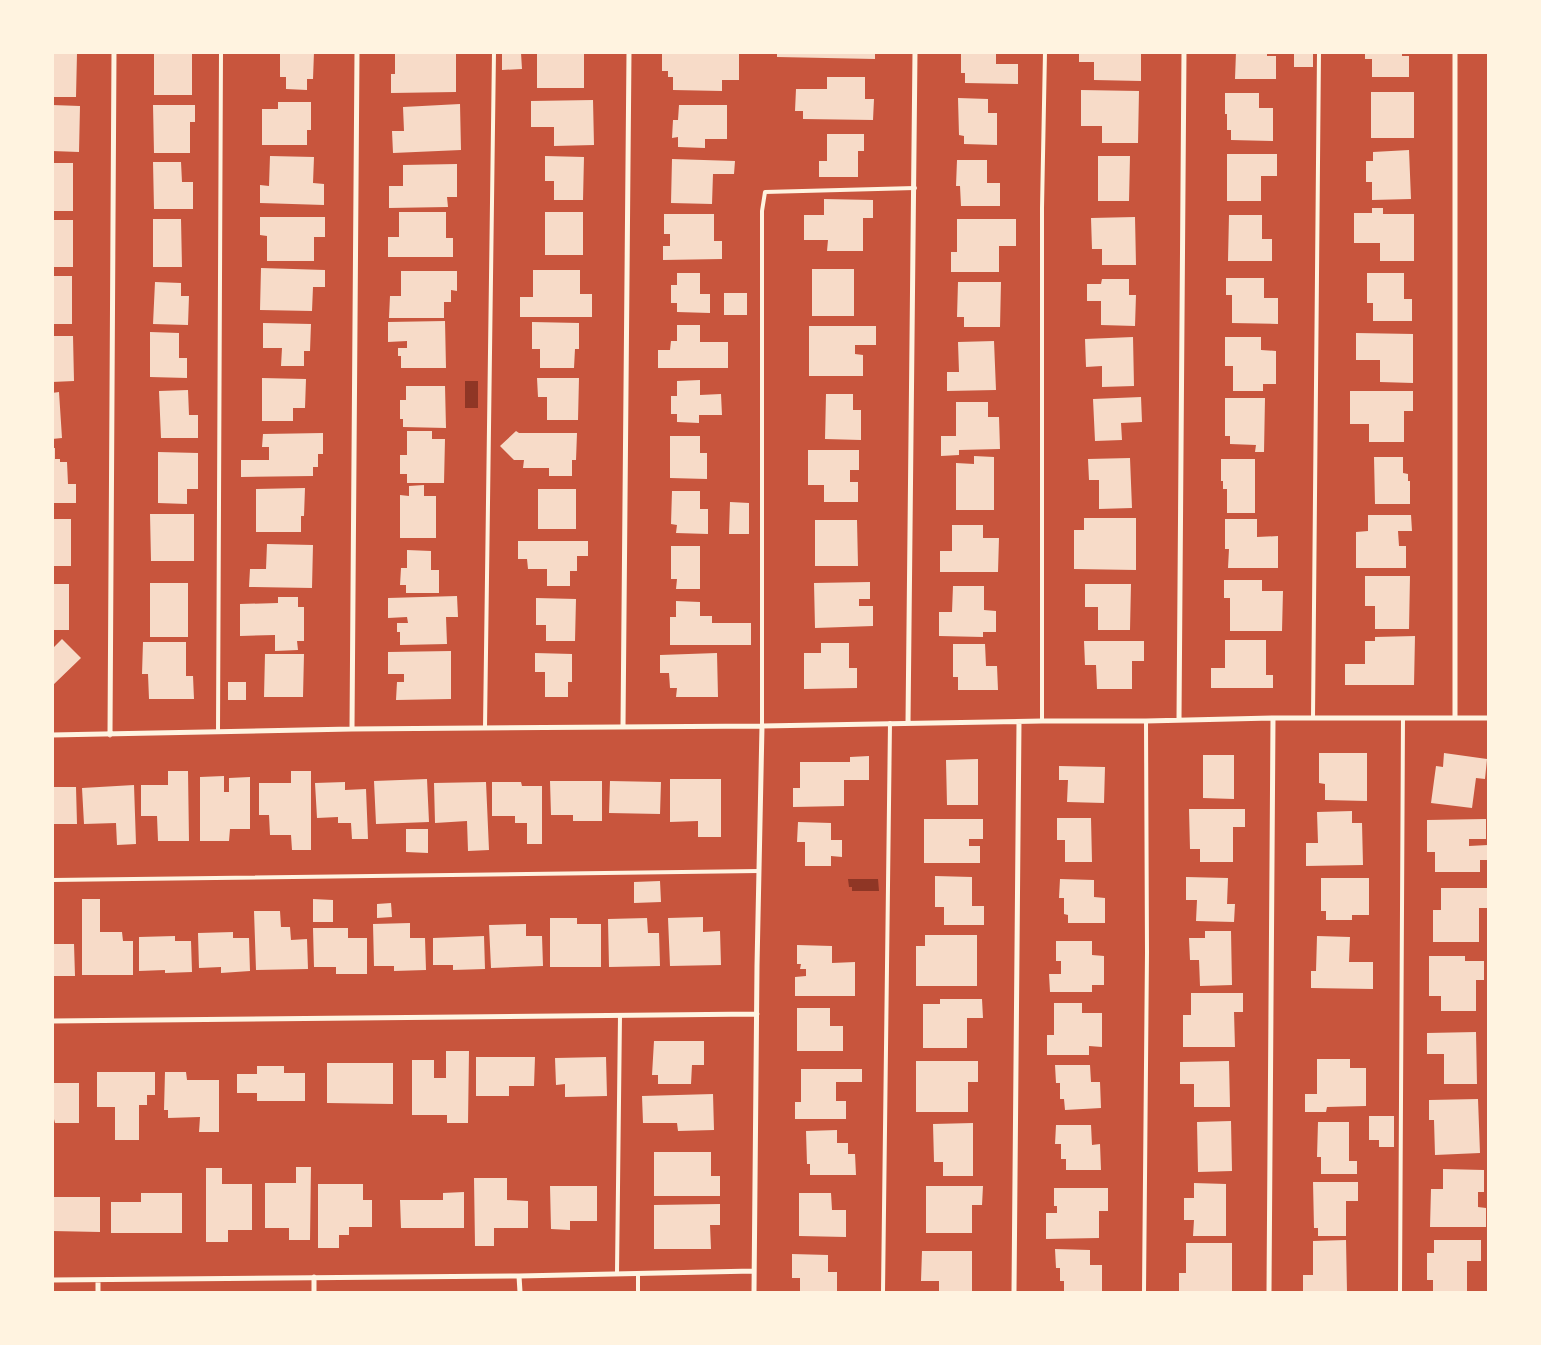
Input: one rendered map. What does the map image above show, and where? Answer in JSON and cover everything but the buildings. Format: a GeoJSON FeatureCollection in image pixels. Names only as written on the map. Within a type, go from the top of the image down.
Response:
{"type":"FeatureCollection","features":[{"type":"Feature","properties":{"kind":"street"},"geometry":{"type":"LineString","coordinates":[[110,735],[114,52]]}},
{"type":"Feature","properties":{"kind":"street"},"geometry":{"type":"LineString","coordinates":[[352,729],[357,52]]}},
{"type":"Feature","properties":{"kind":"street"},"geometry":{"type":"LineString","coordinates":[[623,727],[629,52]]}},
{"type":"Feature","properties":{"kind":"street"},"geometry":{"type":"LineString","coordinates":[[908,723],[915,52]]}},
{"type":"Feature","properties":{"kind":"street"},"geometry":{"type":"LineString","coordinates":[[1179,720],[1184,52]]}},
{"type":"Feature","properties":{"kind":"street"},"geometry":{"type":"LineString","coordinates":[[1455,52],[1455,718]]}},
{"type":"Feature","properties":{"kind":"street"},"geometry":{"type":"LineString","coordinates":[[52,736],[352,729],[762,726],[1273,718],[1488,718]]}},
{"type":"Feature","properties":{"kind":"street"},"geometry":{"type":"LineString","coordinates":[[1268,1292],[1273,718]]}},
{"type":"Feature","properties":{"kind":"street"},"geometry":{"type":"LineString","coordinates":[[1014,1292],[1019,722]]}},
{"type":"Feature","properties":{"kind":"street"},"geometry":{"type":"LineString","coordinates":[[754,1292],[762,726]]}},
{"type":"Feature","properties":{"kind":"street"},"geometry":{"type":"LineString","coordinates":[[52,1021],[757,1014]]}},
{"type":"Feature","properties":{"kind":"street"},"geometry":{"type":"LineString","coordinates":[[52,1280],[520,1276],[754,1271]]}},
{"type":"Feature","properties":{"kind":"street"},"geometry":{"type":"LineString","coordinates":[[520,1276],[520,1292]]}},
{"type":"Feature","properties":{"kind":"street"},"geometry":{"type":"LineString","coordinates":[[314,1277],[314,1292]]}},
{"type":"Feature","properties":{"kind":"street"},"geometry":{"type":"LineString","coordinates":[[98,1280],[98,1292]]}},
{"type":"Feature","properties":{"kind":"lane"},"geometry":{"type":"LineString","coordinates":[[218,732],[221,52]]}},
{"type":"Feature","properties":{"kind":"lane"},"geometry":{"type":"LineString","coordinates":[[485,728],[494,52]]}},
{"type":"Feature","properties":{"kind":"lane"},"geometry":{"type":"LineString","coordinates":[[1042,721],[1042,208],[1045,52]]}},
{"type":"Feature","properties":{"kind":"lane"},"geometry":{"type":"LineString","coordinates":[[1313,718],[1320,52]]}},
{"type":"Feature","properties":{"kind":"lane"},"geometry":{"type":"LineString","coordinates":[[762,726],[762,211],[765,192],[914,188]]}},
{"type":"Feature","properties":{"kind":"lane"},"geometry":{"type":"LineString","coordinates":[[1400,1292],[1403,718]]}},
{"type":"Feature","properties":{"kind":"lane"},"geometry":{"type":"LineString","coordinates":[[1144,1292],[1147,952],[1146,721]]}},
{"type":"Feature","properties":{"kind":"lane"},"geometry":{"type":"LineString","coordinates":[[884,1292],[890,723]]}},
{"type":"Feature","properties":{"kind":"lane"},"geometry":{"type":"LineString","coordinates":[[52,880],[759,871]]}},
{"type":"Feature","properties":{"kind":"lane"},"geometry":{"type":"LineString","coordinates":[[617,1273],[620,1016]]}},
{"type":"Feature","properties":{"kind":"lane"},"geometry":{"type":"LineString","coordinates":[[638,1273],[638,1292]]}},
{"type":"Feature","properties":{"kind":"shaded area"},"geometry":{"type":"Polygon","coordinates":[[[465,381],[478,381],[478,408],[465,408],[465,381]]]}},
{"type":"Feature","properties":{"kind":"shaded area"},"geometry":{"type":"Polygon","coordinates":[[[848,879],[878,879],[879,891],[852,891],[852,887],[849,887],[848,879]]]}}]}
